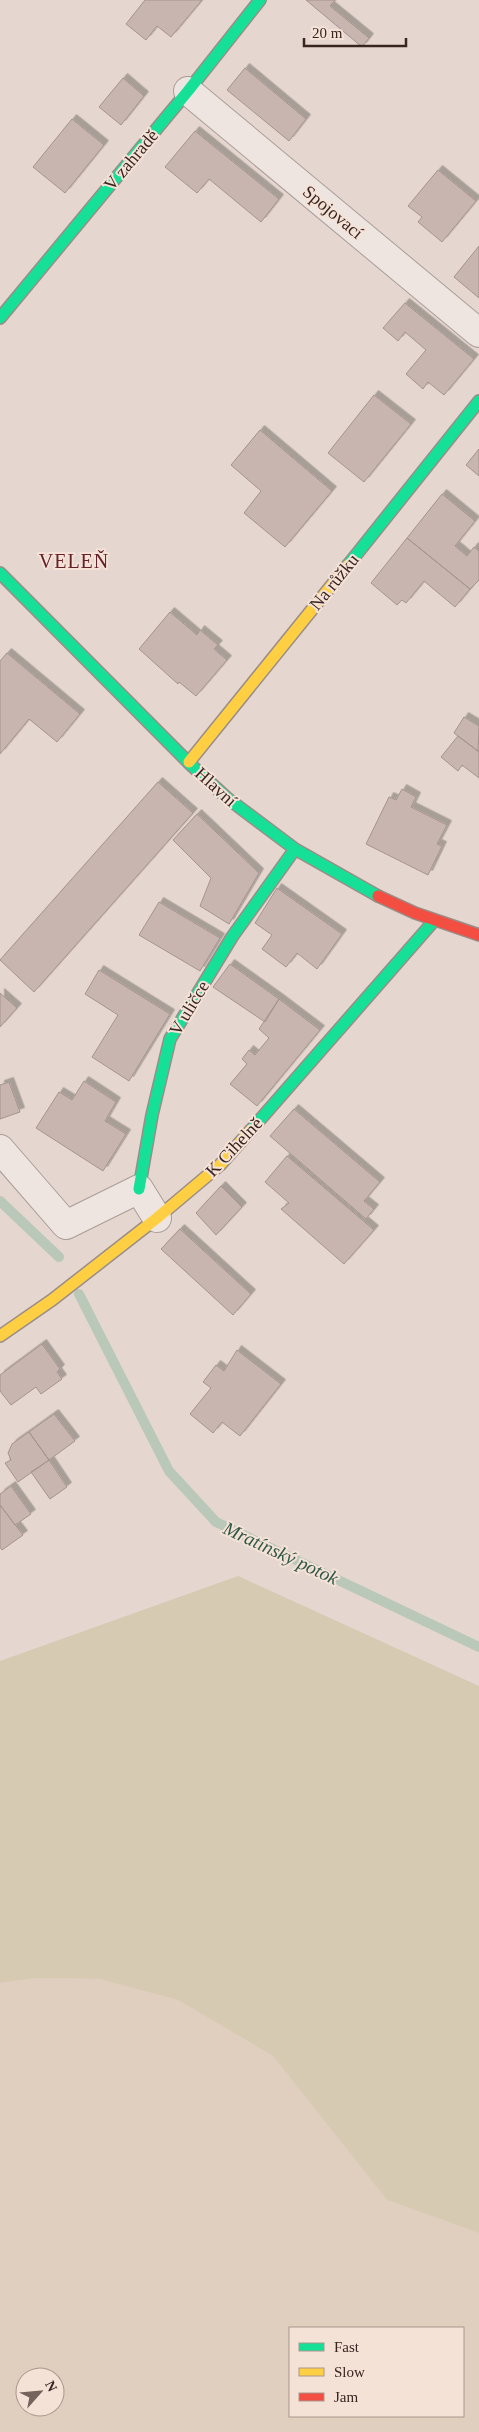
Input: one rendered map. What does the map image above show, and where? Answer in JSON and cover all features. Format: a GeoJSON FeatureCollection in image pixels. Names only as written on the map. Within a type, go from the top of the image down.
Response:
{"type":"FeatureCollection","features":[{"type":"Feature","properties":{"kind":"street","name":"V zahradě"},"geometry":{"type":"LineString","coordinates":[[0,318],[188,92],[260,0]]}},
{"type":"Feature","properties":{"kind":"street","name":"Spojovací"},"geometry":{"type":"LineString","coordinates":[[188,92],[479,333]]}},
{"type":"Feature","properties":{"kind":"street","name":"Na růžku"},"geometry":{"type":"LineString","coordinates":[[189,762],[479,401]]}},
{"type":"Feature","properties":{"kind":"street","name":"Hlavní"},"geometry":{"type":"LineString","coordinates":[[0,573],[189,762],[239,808],[295,849],[359,887],[433,922],[479,935]]}},
{"type":"Feature","properties":{"kind":"street","name":"V uličce"},"geometry":{"type":"LineString","coordinates":[[140,1189],[152,1116],[170,1039],[232,937],[295,849]]}},
{"type":"Feature","properties":{"kind":"street","name":"K Cihelně"},"geometry":{"type":"LineString","coordinates":[[0,1336],[157,1218],[220,1165],[433,922]]}},
{"type":"Feature","properties":{"kind":"street"},"geometry":{"type":"LineString","coordinates":[[0,1149],[66,1225],[140,1189],[157,1218]]}},
{"type":"Feature","properties":{"kind":"shaded area"},"geometry":{"type":"Polygon","coordinates":[[[238,1576],[479,1686],[479,2233],[387,2200],[273,2056],[178,2000],[99,1979],[36,1978],[0,1983],[0,1661],[238,1576]]]}},
{"type":"Feature","properties":{"kind":"shaded area"},"geometry":{"type":"Polygon","coordinates":[[[36,1978],[99,1979],[178,2000],[273,2056],[387,2200],[479,2233],[479,2432],[0,2432],[0,1983],[36,1978]]]}},
{"type":"Feature","properties":{"kind":"building"},"geometry":{"type":"Polygon","coordinates":[[[145,0],[202,0],[171,37],[157,26],[146,40],[126,24],[145,0]]]}},
{"type":"Feature","properties":{"kind":"building"},"geometry":{"type":"Polygon","coordinates":[[[306,0],[335,0],[330,6],[369,38],[362,47],[306,0]]]}},
{"type":"Feature","properties":{"kind":"building"},"geometry":{"type":"Polygon","coordinates":[[[245,68],[306,119],[289,141],[227,90],[245,68]]]}},
{"type":"Feature","properties":{"kind":"building"},"geometry":{"type":"Polygon","coordinates":[[[123,78],[144,96],[121,125],[99,107],[123,78]]]}},
{"type":"Feature","properties":{"kind":"building"},"geometry":{"type":"Polygon","coordinates":[[[72,119],[104,145],[65,193],[33,167],[72,119]]]}},
{"type":"Feature","properties":{"kind":"building"},"geometry":{"type":"Polygon","coordinates":[[[195,131],[279,199],[261,222],[209,179],[197,193],[165,167],[195,131]]]}},
{"type":"Feature","properties":{"kind":"building"},"geometry":{"type":"Polygon","coordinates":[[[438,170],[476,201],[442,242],[418,222],[422,217],[408,206],[438,170]]]}},
{"type":"Feature","properties":{"kind":"building"},"geometry":{"type":"Polygon","coordinates":[[[479,246],[479,298],[454,277],[479,246]]]}},
{"type":"Feature","properties":{"kind":"building"},"geometry":{"type":"Polygon","coordinates":[[[405,303],[474,359],[444,395],[428,382],[423,389],[406,374],[426,350],[405,332],[398,341],[383,328],[405,303]]]}},
{"type":"Feature","properties":{"kind":"building"},"geometry":{"type":"Polygon","coordinates":[[[374,395],[411,424],[364,482],[328,453],[374,395]]]}},
{"type":"Feature","properties":{"kind":"building"},"geometry":{"type":"Polygon","coordinates":[[[260,430],[332,491],[285,547],[244,513],[261,491],[231,465],[260,430]]]}},
{"type":"Feature","properties":{"kind":"building"},"geometry":{"type":"Polygon","coordinates":[[[479,449],[479,476],[466,465],[479,449]]]}},
{"type":"Feature","properties":{"kind":"building"},"geometry":{"type":"Polygon","coordinates":[[[442,494],[475,521],[455,546],[467,556],[474,547],[479,551],[479,580],[470,589],[407,538],[442,494]]]}},
{"type":"Feature","properties":{"kind":"building"},"geometry":{"type":"Polygon","coordinates":[[[407,538],[470,589],[455,607],[424,581],[406,603],[402,600],[397,605],[371,583],[407,538]]]}},
{"type":"Feature","properties":{"kind":"building"},"geometry":{"type":"Polygon","coordinates":[[[170,612],[197,635],[200,630],[218,645],[214,649],[227,660],[196,696],[179,682],[178,684],[139,649],[170,612]]]}},
{"type":"Feature","properties":{"kind":"building"},"geometry":{"type":"Polygon","coordinates":[[[7,653],[80,714],[57,742],[29,719],[0,754],[0,661],[7,653]]]}},
{"type":"Feature","properties":{"kind":"building"},"geometry":{"type":"Polygon","coordinates":[[[464,717],[479,726],[478,751],[454,733],[464,717]]]}},
{"type":"Feature","properties":{"kind":"building"},"geometry":{"type":"Polygon","coordinates":[[[458,736],[479,752],[479,778],[462,765],[458,771],[441,757],[458,736]]]}},
{"type":"Feature","properties":{"kind":"building"},"geometry":{"type":"Polygon","coordinates":[[[158,782],[193,813],[34,992],[0,960],[158,782]]]}},
{"type":"Feature","properties":{"kind":"building"},"geometry":{"type":"Polygon","coordinates":[[[402,789],[416,797],[411,807],[447,825],[437,844],[442,846],[428,875],[366,844],[389,797],[396,800],[402,789]]]}},
{"type":"Feature","properties":{"kind":"building"},"geometry":{"type":"Polygon","coordinates":[[[197,814],[259,873],[229,924],[200,906],[211,878],[173,840],[197,814]]]}},
{"type":"Feature","properties":{"kind":"building"},"geometry":{"type":"Polygon","coordinates":[[[277,888],[342,934],[317,969],[297,953],[286,967],[262,949],[272,935],[255,923],[277,888]]]}},
{"type":"Feature","properties":{"kind":"building"},"geometry":{"type":"Polygon","coordinates":[[[159,902],[220,938],[200,971],[139,935],[159,902]]]}},
{"type":"Feature","properties":{"kind":"building"},"geometry":{"type":"Polygon","coordinates":[[[230,964],[279,999],[265,1022],[213,987],[230,964]]]}},
{"type":"Feature","properties":{"kind":"building"},"geometry":{"type":"Polygon","coordinates":[[[99,970],[170,1014],[129,1081],[92,1057],[118,1015],[85,994],[99,970]]]}},
{"type":"Feature","properties":{"kind":"building"},"geometry":{"type":"Polygon","coordinates":[[[0,993],[17,1008],[0,1027],[0,993]]]}},
{"type":"Feature","properties":{"kind":"building"},"geometry":{"type":"Polygon","coordinates":[[[279,999],[320,1030],[257,1106],[230,1084],[247,1064],[242,1059],[249,1050],[255,1055],[269,1038],[259,1029],[279,999]]]}},
{"type":"Feature","properties":{"kind":"building"},"geometry":{"type":"Polygon","coordinates":[[[84,1081],[116,1102],[105,1121],[126,1134],[103,1171],[36,1128],[59,1092],[72,1100],[84,1081]]]}},
{"type":"Feature","properties":{"kind":"building"},"geometry":{"type":"Polygon","coordinates":[[[9,1082],[20,1112],[0,1119],[0,1085],[9,1082]]]}},
{"type":"Feature","properties":{"kind":"building"},"geometry":{"type":"Polygon","coordinates":[[[294,1109],[380,1182],[364,1201],[374,1209],[366,1219],[270,1136],[294,1109]]]}},
{"type":"Feature","properties":{"kind":"building"},"geometry":{"type":"Polygon","coordinates":[[[287,1156],[374,1230],[344,1264],[281,1209],[289,1203],[265,1182],[287,1156]]]}},
{"type":"Feature","properties":{"kind":"building"},"geometry":{"type":"Polygon","coordinates":[[[221,1186],[242,1207],[216,1235],[196,1213],[221,1186]]]}},
{"type":"Feature","properties":{"kind":"building"},"geometry":{"type":"Polygon","coordinates":[[[180,1229],[251,1294],[233,1315],[161,1249],[180,1229]]]}},
{"type":"Feature","properties":{"kind":"building"},"geometry":{"type":"Polygon","coordinates":[[[42,1344],[60,1369],[57,1372],[62,1379],[41,1394],[36,1387],[11,1405],[0,1391],[0,1375],[42,1344]]]}},
{"type":"Feature","properties":{"kind":"building"},"geometry":{"type":"Polygon","coordinates":[[[237,1350],[281,1384],[240,1436],[222,1422],[213,1433],[190,1414],[211,1388],[203,1382],[216,1365],[224,1371],[237,1350]]]}},
{"type":"Feature","properties":{"kind":"building"},"geometry":{"type":"Polygon","coordinates":[[[54,1414],[75,1441],[49,1460],[29,1432],[54,1414]]]}},
{"type":"Feature","properties":{"kind":"building"},"geometry":{"type":"Polygon","coordinates":[[[29,1432],[49,1460],[18,1482],[5,1463],[11,1460],[8,1453],[12,1444],[29,1432]]]}},
{"type":"Feature","properties":{"kind":"building"},"geometry":{"type":"Polygon","coordinates":[[[49,1460],[67,1487],[50,1499],[31,1472],[49,1460]]]}},
{"type":"Feature","properties":{"kind":"building"},"geometry":{"type":"Polygon","coordinates":[[[11,1486],[31,1514],[15,1525],[0,1505],[0,1494],[11,1486]]]}},
{"type":"Feature","properties":{"kind":"building"},"geometry":{"type":"Polygon","coordinates":[[[0,1505],[23,1535],[2,1550],[0,1547],[0,1505]]]}},
{"type":"Feature","properties":{"kind":"waterway","name":"Mratínský potok"},"geometry":{"type":"LineString","coordinates":[[0,1201],[59,1257]]}},
{"type":"Feature","properties":{"kind":"waterway","name":"Mratínský potok"},"geometry":{"type":"LineString","coordinates":[[79,1294],[169,1471],[216,1522],[479,1647]]}},
{"type":"Feature","properties":{"kind":"traffic: fast"},"geometry":{"type":"LineString","coordinates":[[0,318],[188,91],[260,0]]}},
{"type":"Feature","properties":{"kind":"traffic: fast"},"geometry":{"type":"LineString","coordinates":[[348,565],[479,401]]}},
{"type":"Feature","properties":{"kind":"traffic: fast"},"geometry":{"type":"LineString","coordinates":[[0,573],[190,764],[227,798],[295,849],[378,896]]}},
{"type":"Feature","properties":{"kind":"traffic: fast"},"geometry":{"type":"LineString","coordinates":[[139,1189],[152,1115],[170,1039],[232,937],[295,849]]}},
{"type":"Feature","properties":{"kind":"traffic: fast"},"geometry":{"type":"LineString","coordinates":[[251,1130],[433,922]]}},
{"type":"Feature","properties":{"kind":"traffic: slow"},"geometry":{"type":"LineString","coordinates":[[189,762],[348,565]]}},
{"type":"Feature","properties":{"kind":"traffic: slow"},"geometry":{"type":"LineString","coordinates":[[0,1336],[52,1300],[157,1218],[220,1165],[251,1130]]}},
{"type":"Feature","properties":{"kind":"traffic: jam"},"geometry":{"type":"LineString","coordinates":[[378,896],[415,913],[479,935]]}},
{"type":"Feature","properties":{"kind":"district","name":"VELEŇ"},"geometry":{"type":"Point","coordinates":[74,561]}}]}
